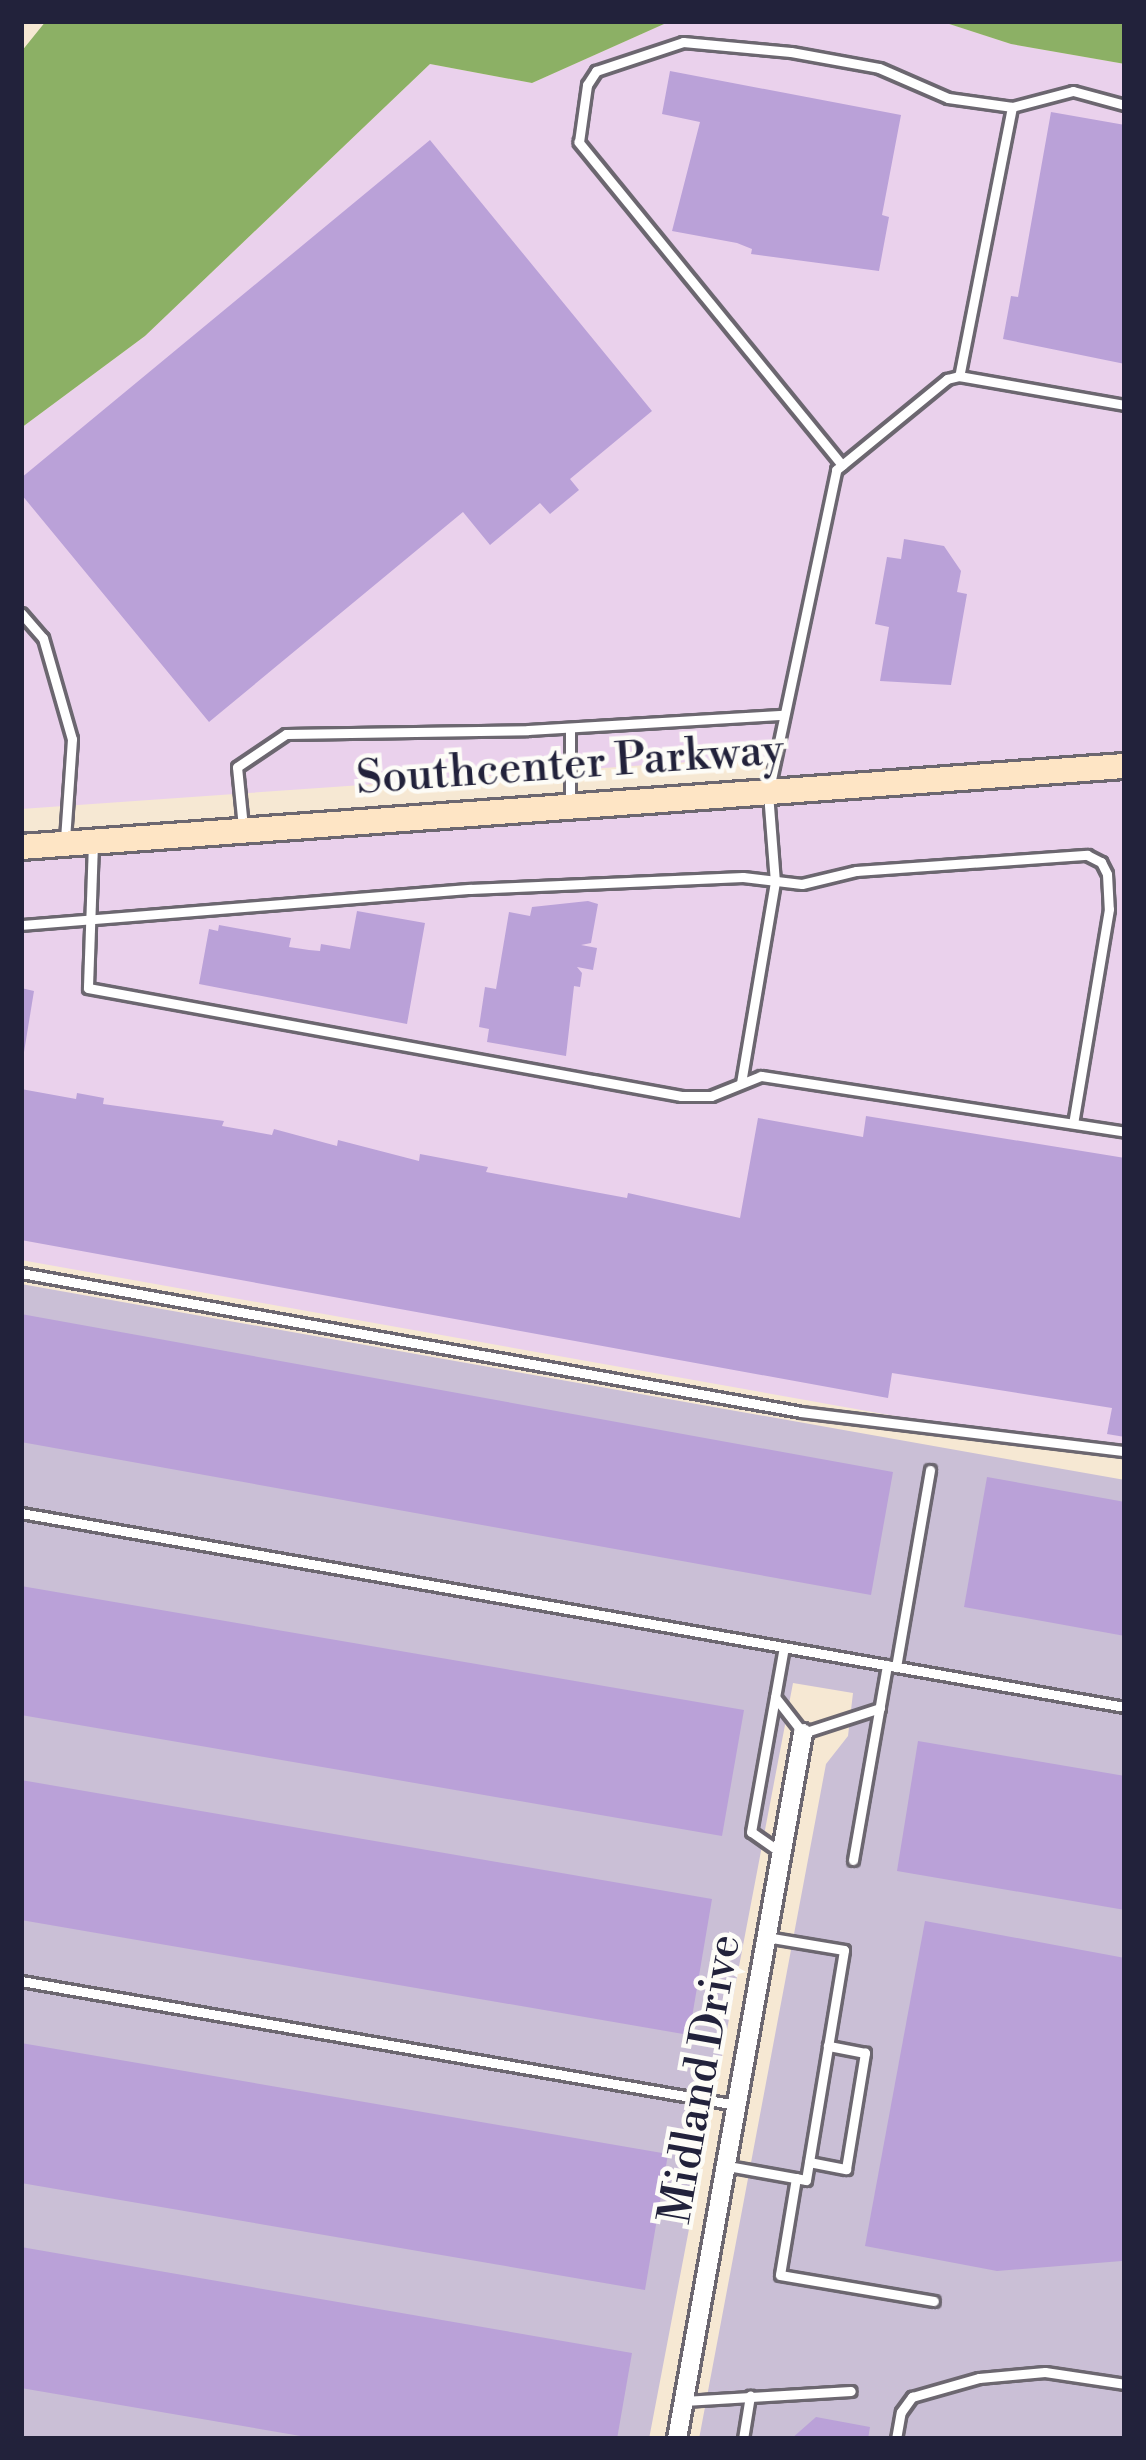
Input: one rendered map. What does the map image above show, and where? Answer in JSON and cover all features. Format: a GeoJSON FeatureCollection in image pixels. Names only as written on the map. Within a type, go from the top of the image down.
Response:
{"type":"FeatureCollection","features":[{"type":"Feature","properties":{"kind":"main road","name":"Southcenter Parkway"},"geometry":{"type":"LineString","coordinates":[[21,847],[1125,766]]}},
{"type":"Feature","properties":{"kind":"street","name":"Midland Drive"},"geometry":{"type":"LineString","coordinates":[[677,2439],[803,1733]]}},
{"type":"Feature","properties":{"kind":"lane"},"geometry":{"type":"LineString","coordinates":[[842,465],[579,142],[587,85],[596,71],[683,42],[791,52],[879,68],[948,98],[1012,107],[1073,91],[1125,105]]}},
{"type":"Feature","properties":{"kind":"lane"},"geometry":{"type":"LineString","coordinates":[[959,376],[1012,107]]}},
{"type":"Feature","properties":{"kind":"lane"},"geometry":{"type":"LineString","coordinates":[[741,1083],[775,882],[768,794],[832,481],[842,465],[947,379],[959,376],[1125,405]]}},
{"type":"Feature","properties":{"kind":"lane"},"geometry":{"type":"LineString","coordinates":[[21,613],[43,638],[72,739],[65,844]]}},
{"type":"Feature","properties":{"kind":"lane"},"geometry":{"type":"LineString","coordinates":[[243,829],[237,766],[286,734],[570,728],[784,715]]}},
{"type":"Feature","properties":{"kind":"lane"},"geometry":{"type":"LineString","coordinates":[[570,728],[570,807]]}},
{"type":"Feature","properties":{"kind":"lane"},"geometry":{"type":"LineString","coordinates":[[93,843],[88,988],[681,1096],[711,1096],[761,1076],[1125,1132]]}},
{"type":"Feature","properties":{"kind":"lane"},"geometry":{"type":"LineString","coordinates":[[21,925],[470,889],[742,877],[802,884],[856,871],[1087,855],[1101,862],[1107,874],[1108,909],[1072,1123]]}},
{"type":"Feature","properties":{"kind":"lane"},"geometry":{"type":"LineString","coordinates":[[1108,909],[1125,911]]}},
{"type":"Feature","properties":{"kind":"lane"},"geometry":{"type":"LineString","coordinates":[[21,1273],[801,1412],[1125,1451]]}},
{"type":"Feature","properties":{"kind":"lane"},"geometry":{"type":"LineString","coordinates":[[853,1860],[930,1470]]}},
{"type":"Feature","properties":{"kind":"lane"},"geometry":{"type":"LineString","coordinates":[[21,1513],[1125,1707]]}},
{"type":"Feature","properties":{"kind":"lane"},"geometry":{"type":"LineString","coordinates":[[782,1853],[751,1832],[784,1647]]}},
{"type":"Feature","properties":{"kind":"lane"},"geometry":{"type":"LineString","coordinates":[[775,1697],[803,1733],[880,1708]]}},
{"type":"Feature","properties":{"kind":"lane"},"geometry":{"type":"LineString","coordinates":[[726,2166],[806,2180],[844,1951],[766,1937]]}},
{"type":"Feature","properties":{"kind":"lane"},"geometry":{"type":"LineString","coordinates":[[21,1982],[736,2105]]}},
{"type":"Feature","properties":{"kind":"lane"},"geometry":{"type":"LineString","coordinates":[[809,2162],[846,2169],[866,2053],[828,2047]]}},
{"type":"Feature","properties":{"kind":"lane"},"geometry":{"type":"LineString","coordinates":[[796,2178],[779,2275],[934,2301]]}},
{"type":"Feature","properties":{"kind":"lane"},"geometry":{"type":"LineString","coordinates":[[896,2439],[901,2412],[913,2397],[980,2378],[1045,2372],[1125,2384]]}},
{"type":"Feature","properties":{"kind":"lane"},"geometry":{"type":"LineString","coordinates":[[684,2401],[851,2391]]}},
{"type":"Feature","properties":{"kind":"lane"},"geometry":{"type":"LineString","coordinates":[[743,2439],[750,2396]]}},
{"type":"Feature","properties":{"kind":"shaded area"},"geometry":{"type":"Polygon","coordinates":[[[940,21],[1011,44],[1125,64],[1125,1457],[21,1260],[21,846],[768,792],[775,756],[21,809],[21,428],[145,336],[430,64],[532,83],[664,24],[940,21]]]}},
{"type":"Feature","properties":{"kind":"shaded area"},"geometry":{"type":"Polygon","coordinates":[[[21,1284],[1125,1480],[1125,2439],[699,2439],[826,1764],[848,1736],[853,1693],[793,1683],[649,2439],[21,2439],[21,1284]]]}},
{"type":"Feature","properties":{"kind":"green space"},"geometry":{"type":"Polygon","coordinates":[[[46,21],[700,21],[664,24],[532,83],[430,64],[145,336],[21,428],[21,52],[46,21]]]}},
{"type":"Feature","properties":{"kind":"green space"},"geometry":{"type":"Polygon","coordinates":[[[940,21],[1125,21],[1125,64],[1011,44],[940,21]]]}},
{"type":"Feature","properties":{"kind":"building"},"geometry":{"type":"Polygon","coordinates":[[[670,71],[901,115],[882,215],[889,217],[879,271],[751,254],[752,249],[737,243],[672,231],[700,122],[662,114],[670,71]]]}},
{"type":"Feature","properties":{"kind":"building"},"geometry":{"type":"Polygon","coordinates":[[[1051,112],[1125,125],[1125,364],[1003,339],[1011,296],[1018,297],[1051,112]]]}},
{"type":"Feature","properties":{"kind":"building"},"geometry":{"type":"Polygon","coordinates":[[[430,140],[652,411],[570,479],[579,490],[550,514],[540,503],[490,545],[463,512],[209,722],[21,494],[21,478],[430,140]]]}},
{"type":"Feature","properties":{"kind":"building"},"geometry":{"type":"Polygon","coordinates":[[[904,539],[944,546],[961,571],[957,592],[967,594],[951,685],[880,681],[889,627],[875,624],[887,557],[901,559],[904,539]]]}},
{"type":"Feature","properties":{"kind":"building"},"geometry":{"type":"Polygon","coordinates":[[[598,904],[591,943],[581,945],[597,948],[593,970],[577,967],[582,973],[580,987],[574,986],[566,1056],[487,1042],[489,1029],[479,1027],[485,987],[496,989],[509,912],[530,916],[532,907],[598,904]]]}},
{"type":"Feature","properties":{"kind":"building"},"geometry":{"type":"Polygon","coordinates":[[[357,911],[425,923],[407,1024],[199,984],[209,929],[218,931],[219,925],[291,938],[289,947],[309,950],[320,951],[321,944],[350,949],[357,911]]]}},
{"type":"Feature","properties":{"kind":"building"},"geometry":{"type":"Polygon","coordinates":[[[21,988],[34,991],[24,1052],[21,1052],[21,988]]]}},
{"type":"Feature","properties":{"kind":"building"},"geometry":{"type":"Polygon","coordinates":[[[21,1089],[76,1099],[77,1093],[104,1098],[103,1104],[224,1121],[222,1126],[272,1135],[274,1129],[337,1146],[338,1140],[419,1161],[420,1154],[488,1167],[486,1172],[627,1198],[628,1193],[740,1218],[758,1118],[863,1137],[866,1116],[1125,1158],[1125,1437],[1107,1434],[1112,1408],[892,1373],[888,1398],[21,1240],[21,1089]]]}},
{"type":"Feature","properties":{"kind":"building"},"geometry":{"type":"Polygon","coordinates":[[[21,1314],[893,1472],[871,1595],[21,1442],[21,1314]]]}},
{"type":"Feature","properties":{"kind":"building"},"geometry":{"type":"Polygon","coordinates":[[[987,1477],[1125,1502],[1125,1636],[964,1607],[987,1477]]]}},
{"type":"Feature","properties":{"kind":"building"},"geometry":{"type":"Polygon","coordinates":[[[21,1586],[744,1710],[722,1836],[21,1715],[21,1586]]]}},
{"type":"Feature","properties":{"kind":"building"},"geometry":{"type":"Polygon","coordinates":[[[918,1741],[1125,1776],[1125,1910],[897,1871],[918,1741]]]}},
{"type":"Feature","properties":{"kind":"building"},"geometry":{"type":"Polygon","coordinates":[[[21,1780],[712,1899],[689,2035],[21,1920],[21,1780]]]}},
{"type":"Feature","properties":{"kind":"building"},"geometry":{"type":"Polygon","coordinates":[[[925,1921],[1125,1958],[1122,2261],[997,2271],[865,2246],[925,1921]]]}},
{"type":"Feature","properties":{"kind":"building"},"geometry":{"type":"Polygon","coordinates":[[[21,2043],[668,2154],[645,2290],[21,2183],[21,2043]]]}},
{"type":"Feature","properties":{"kind":"building"},"geometry":{"type":"Polygon","coordinates":[[[21,2247],[632,2353],[617,2439],[318,2439],[21,2388],[21,2247]]]}},
{"type":"Feature","properties":{"kind":"building"},"geometry":{"type":"Polygon","coordinates":[[[816,2417],[870,2427],[868,2439],[791,2439],[816,2417]]]}}]}
